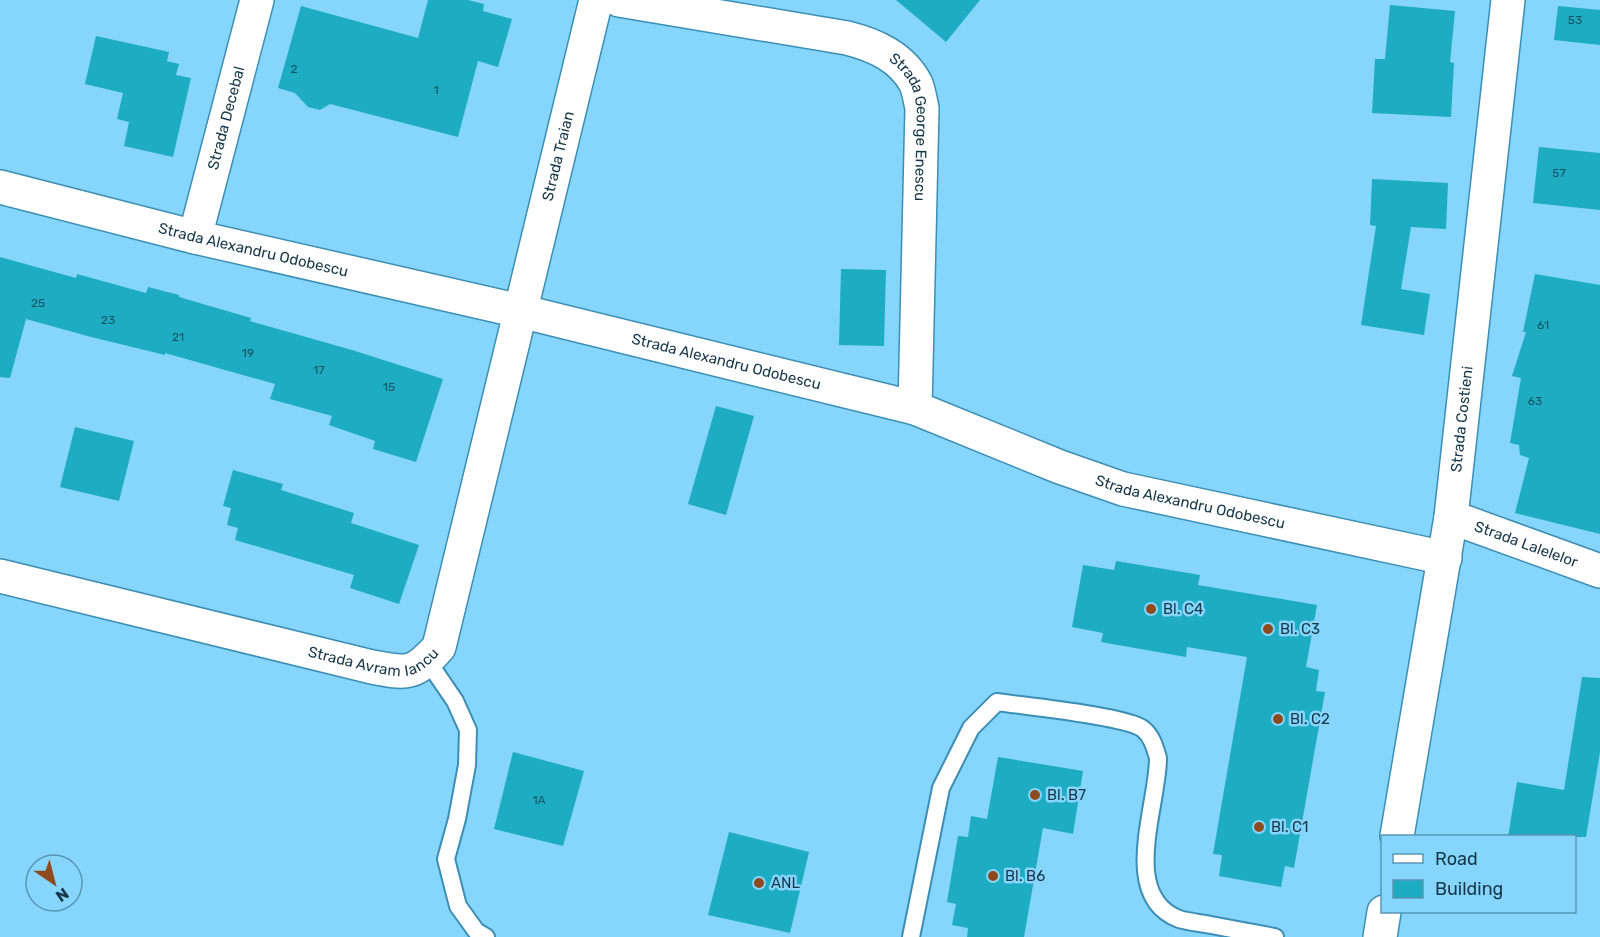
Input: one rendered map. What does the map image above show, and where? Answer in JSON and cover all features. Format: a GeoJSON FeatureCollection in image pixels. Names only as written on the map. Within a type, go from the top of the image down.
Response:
{"type":"FeatureCollection","features":[{"type":"Feature","properties":{"kind":"street","name":"Strada Decebal"},"geometry":{"type":"LineString","coordinates":[[195,237],[257,0]]}},
{"type":"Feature","properties":{"kind":"street","name":"Strada Traian"},"geometry":{"type":"LineString","coordinates":[[520,311],[596,0]]}},
{"type":"Feature","properties":{"kind":"street","name":"Strada George Enescu"},"geometry":{"type":"LineString","coordinates":[[619,0],[847,38],[885,51],[903,66],[916,85],[922,108],[915,408]]}},
{"type":"Feature","properties":{"kind":"street","name":"Strada Costieni"},"geometry":{"type":"LineString","coordinates":[[1397,835],[1451,517],[1508,0]]}},
{"type":"Feature","properties":{"kind":"street","name":"Strada Alexandru Odobescu"},"geometry":{"type":"LineString","coordinates":[[0,187],[195,237],[520,311],[915,408],[1060,467],[1123,489],[1445,558]]}},
{"type":"Feature","properties":{"kind":"street","name":"Strada Avram Iancu"},"geometry":{"type":"LineString","coordinates":[[0,576],[372,667],[401,673],[415,669],[440,647],[520,311]]}},
{"type":"Feature","properties":{"kind":"street","name":"Strada Lalelelor"},"geometry":{"type":"LineString","coordinates":[[1451,517],[1600,572]]}},
{"type":"Feature","properties":{"kind":"street"},"geometry":{"type":"LineString","coordinates":[[1380,937],[1384,913]]}},
{"type":"Feature","properties":{"kind":"lane"},"geometry":{"type":"LineString","coordinates":[[427,660],[455,701],[468,730],[465,776],[446,859],[458,906],[477,931],[486,937]]}},
{"type":"Feature","properties":{"kind":"lane"},"geometry":{"type":"LineString","coordinates":[[911,937],[941,788],[971,728],[997,702],[1130,723],[1144,730],[1153,742],[1158,758],[1145,862],[1148,888],[1154,900],[1160,908],[1182,920],[1275,937]]}},
{"type":"Feature","properties":{"kind":"building"},"geometry":{"type":"Polygon","coordinates":[[[428,0],[468,0],[484,4],[483,11],[512,19],[498,67],[478,61],[458,137],[330,104],[320,110],[308,107],[295,93],[278,88],[301,6],[418,38],[428,0]]]}},
{"type":"Feature","properties":{"kind":"building"},"geometry":{"type":"Polygon","coordinates":[[[896,0],[980,0],[946,42],[896,0]]]}},
{"type":"Feature","properties":{"kind":"building"},"geometry":{"type":"Polygon","coordinates":[[[1390,5],[1455,11],[1450,62],[1454,63],[1451,117],[1372,113],[1375,59],[1385,59],[1390,5]]]}},
{"type":"Feature","properties":{"kind":"building"},"geometry":{"type":"Polygon","coordinates":[[[1558,6],[1600,10],[1600,45],[1554,40],[1558,6]]]}},
{"type":"Feature","properties":{"kind":"building"},"geometry":{"type":"Polygon","coordinates":[[[96,36],[169,52],[167,61],[179,64],[176,75],[191,78],[173,157],[124,146],[129,122],[117,119],[123,93],[85,84],[96,36]]]}},
{"type":"Feature","properties":{"kind":"building"},"geometry":{"type":"Polygon","coordinates":[[[1539,147],[1600,153],[1600,210],[1533,203],[1539,147]]]}},
{"type":"Feature","properties":{"kind":"building"},"geometry":{"type":"Polygon","coordinates":[[[1372,179],[1448,183],[1446,229],[1411,227],[1401,289],[1430,294],[1424,335],[1361,325],[1376,226],[1370,225],[1372,179]]]}},
{"type":"Feature","properties":{"kind":"building"},"geometry":{"type":"Polygon","coordinates":[[[0,257],[76,278],[77,274],[146,293],[148,287],[179,295],[179,297],[251,318],[250,321],[443,379],[416,462],[373,449],[375,441],[329,425],[332,416],[270,399],[275,384],[165,353],[165,355],[91,337],[26,319],[10,378],[0,377],[0,257]]]}},
{"type":"Feature","properties":{"kind":"building"},"geometry":{"type":"Polygon","coordinates":[[[841,269],[886,270],[884,346],[839,345],[841,269]]]}},
{"type":"Feature","properties":{"kind":"building"},"geometry":{"type":"Polygon","coordinates":[[[1535,274],[1600,285],[1600,534],[1515,513],[1529,458],[1520,455],[1519,445],[1510,443],[1521,378],[1512,376],[1526,332],[1523,332],[1535,274]]]}},
{"type":"Feature","properties":{"kind":"building"},"geometry":{"type":"Polygon","coordinates":[[[716,406],[754,416],[726,515],[688,504],[716,406]]]}},
{"type":"Feature","properties":{"kind":"building"},"geometry":{"type":"Polygon","coordinates":[[[75,427],[134,441],[119,501],[60,487],[75,427]]]}},
{"type":"Feature","properties":{"kind":"building"},"geometry":{"type":"Polygon","coordinates":[[[233,470],[283,484],[281,490],[354,513],[351,523],[419,545],[399,604],[350,588],[354,575],[235,540],[238,528],[227,525],[231,508],[223,506],[233,470]]]}},
{"type":"Feature","properties":{"kind":"building"},"geometry":{"type":"Polygon","coordinates":[[[1116,561],[1200,575],[1198,585],[1317,605],[1306,667],[1319,670],[1316,691],[1325,692],[1294,868],[1285,866],[1281,887],[1219,876],[1222,855],[1213,854],[1247,657],[1187,647],[1186,657],[1101,642],[1103,633],[1072,627],[1083,565],[1114,570],[1116,561]]]}},
{"type":"Feature","properties":{"kind":"building"},"geometry":{"type":"Polygon","coordinates":[[[1582,677],[1600,678],[1600,752],[1586,837],[1508,835],[1517,782],[1564,790],[1582,677]]]}},
{"type":"Feature","properties":{"kind":"building"},"geometry":{"type":"Polygon","coordinates":[[[513,752],[584,771],[563,846],[494,829],[513,752]]]}},
{"type":"Feature","properties":{"kind":"building"},"geometry":{"type":"Polygon","coordinates":[[[998,757],[1083,771],[1073,834],[1043,828],[1024,937],[967,937],[968,928],[952,925],[956,904],[947,902],[958,836],[968,837],[971,816],[987,819],[998,757]]]}},
{"type":"Feature","properties":{"kind":"building","name":"ANL"},"geometry":{"type":"Polygon","coordinates":[[[729,832],[809,852],[790,933],[708,915],[729,832]]]}},
{"type":"Feature","properties":{"kind":"place","name":"Bl. C4"},"geometry":{"type":"Point","coordinates":[1151,609]}},
{"type":"Feature","properties":{"kind":"place","name":"Bl. C3"},"geometry":{"type":"Point","coordinates":[1268,629]}},
{"type":"Feature","properties":{"kind":"place","name":"Bl. C2"},"geometry":{"type":"Point","coordinates":[1278,719]}},
{"type":"Feature","properties":{"kind":"place","name":"Bl. B7"},"geometry":{"type":"Point","coordinates":[1035,795]}},
{"type":"Feature","properties":{"kind":"place","name":"Bl. C1"},"geometry":{"type":"Point","coordinates":[1259,827]}},
{"type":"Feature","properties":{"kind":"place","name":"Bl. B6"},"geometry":{"type":"Point","coordinates":[993,876]}},
{"type":"Feature","properties":{"kind":"place","name":"ANL"},"geometry":{"type":"Point","coordinates":[759,883]}}]}
